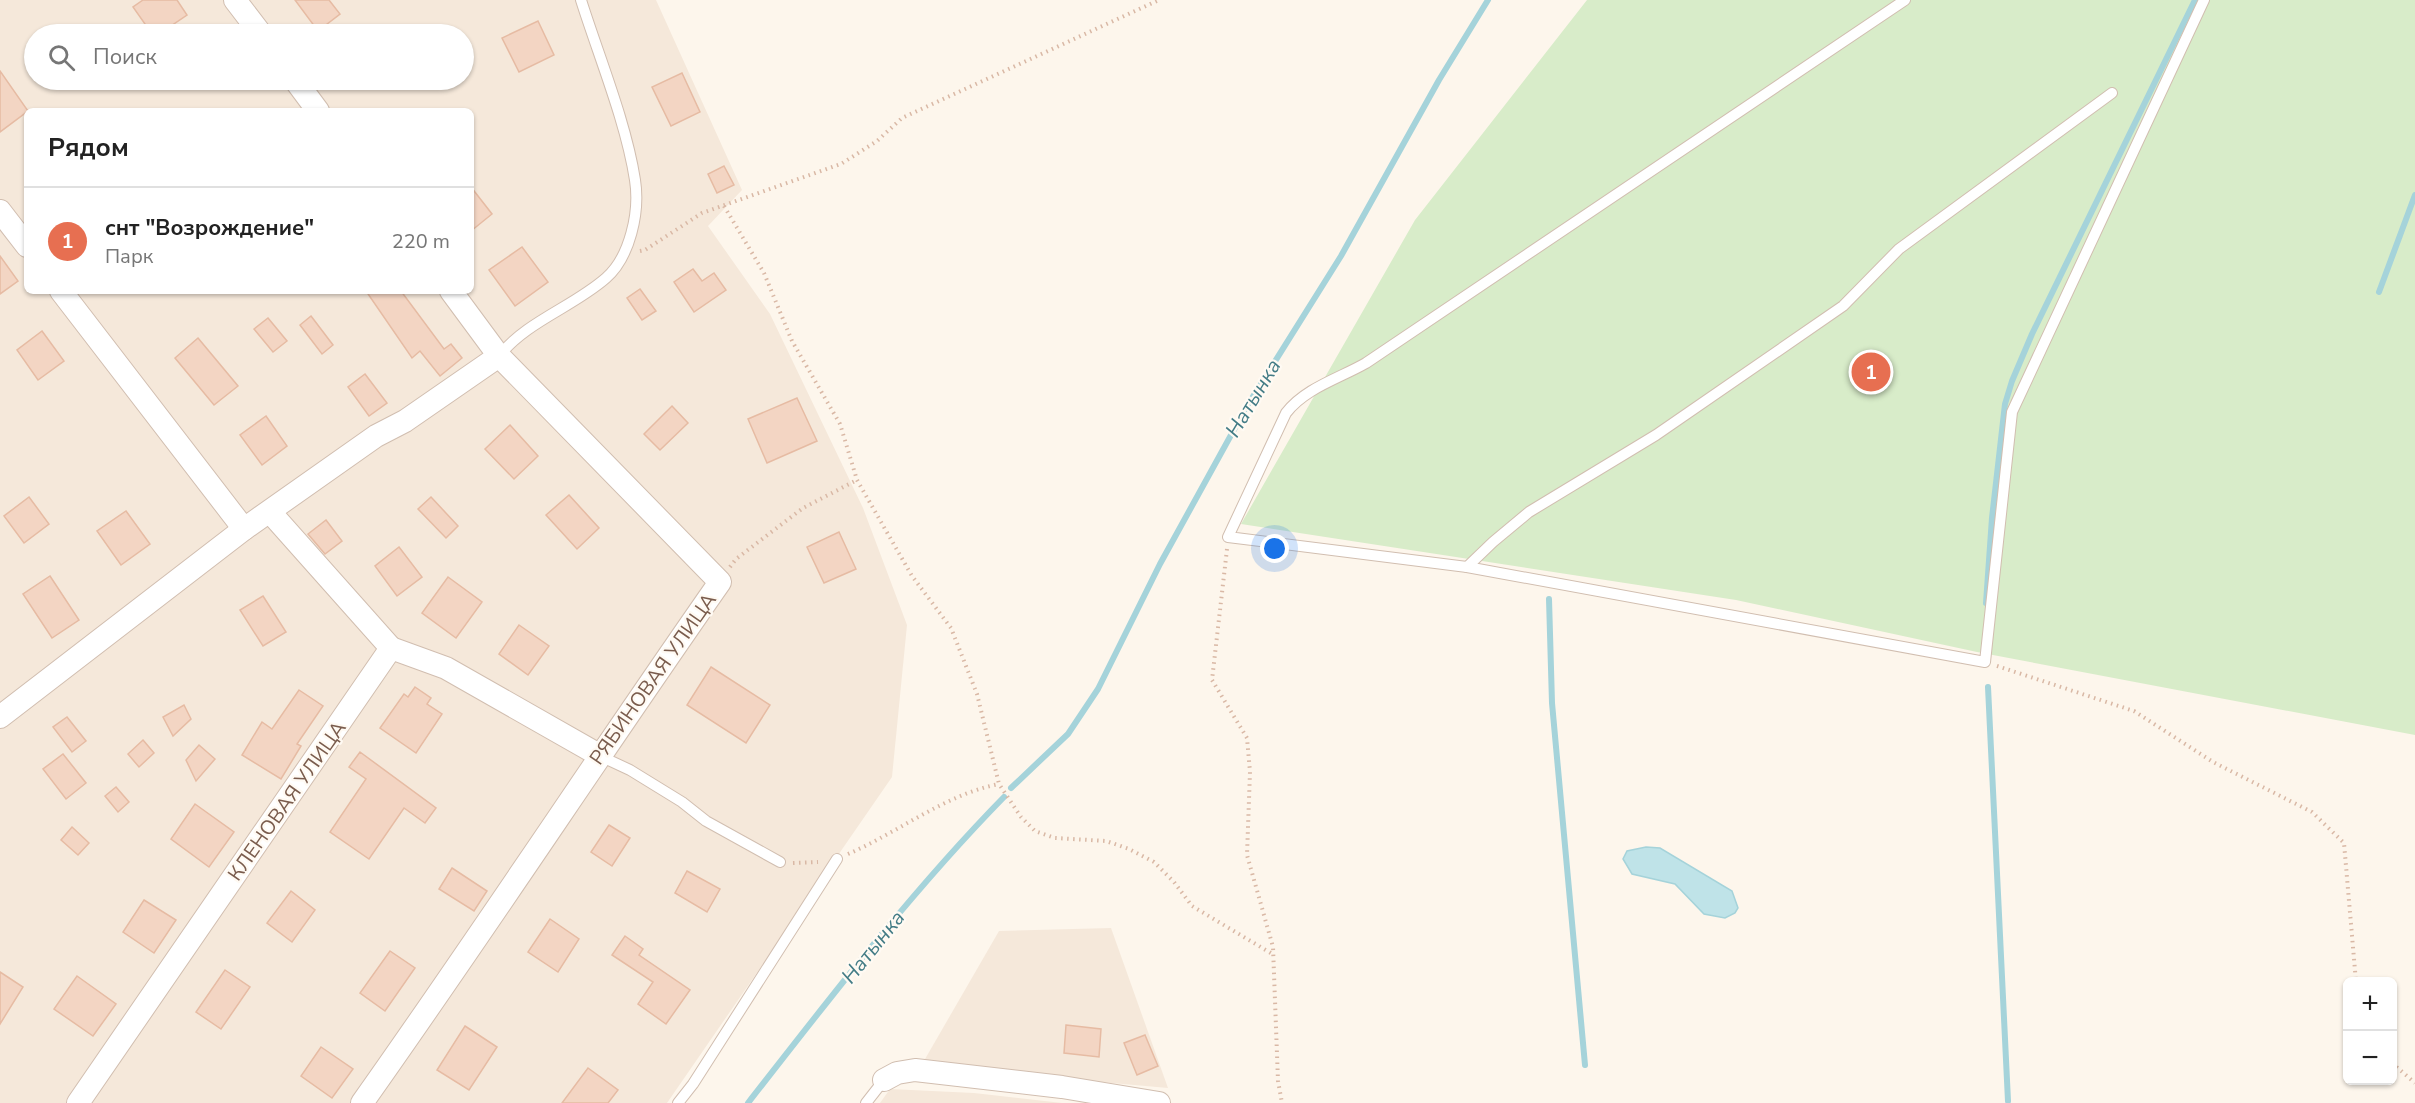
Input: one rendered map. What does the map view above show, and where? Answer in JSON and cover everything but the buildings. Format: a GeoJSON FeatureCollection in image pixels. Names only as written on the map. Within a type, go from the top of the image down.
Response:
{"type":"FeatureCollection","features":[{"type":"Feature","properties":{"kind":"street"},"geometry":{"type":"LineString","coordinates":[[235,0],[253,24]]}},
{"type":"Feature","properties":{"kind":"street"},"geometry":{"type":"LineString","coordinates":[[302,90],[316,108]]}},
{"type":"Feature","properties":{"kind":"street"},"geometry":{"type":"LineString","coordinates":[[0,211],[24,242]]}},
{"type":"Feature","properties":{"kind":"street"},"geometry":{"type":"LineString","coordinates":[[63,294],[244,529]]}},
{"type":"Feature","properties":{"kind":"street","name":"РЯБИНОВАЯ УЛИЦА"},"geometry":{"type":"LineString","coordinates":[[362,1103],[508,895],[599,755],[720,582],[499,356],[453,294]]}},
{"type":"Feature","properties":{"kind":"street"},"geometry":{"type":"LineString","coordinates":[[0,717],[244,529],[376,436],[405,421],[499,356]]}},
{"type":"Feature","properties":{"kind":"street"},"geometry":{"type":"LineString","coordinates":[[270,512],[391,648],[446,668],[599,755]]}},
{"type":"Feature","properties":{"kind":"street","name":"КЛЕНОВАЯ УЛИЦА"},"geometry":{"type":"LineString","coordinates":[[78,1103],[391,648]]}},
{"type":"Feature","properties":{"kind":"street"},"geometry":{"type":"LineString","coordinates":[[884,1080],[897,1073],[915,1070],[1062,1087],[1160,1103]]}},
{"type":"Feature","properties":{"kind":"lane"},"geometry":{"type":"LineString","coordinates":[[499,356],[512,339],[605,279],[624,253],[634,223],[636,182],[627,144],[581,0]]}},
{"type":"Feature","properties":{"kind":"lane"},"geometry":{"type":"LineString","coordinates":[[1905,0],[1366,363],[1294,402],[1281,424],[1228,537],[1467,567],[1985,662],[2012,412],[2204,0]]}},
{"type":"Feature","properties":{"kind":"lane"},"geometry":{"type":"LineString","coordinates":[[1467,567],[1492,542],[1529,512],[1656,435],[1843,306],[1899,249],[2112,93]]}},
{"type":"Feature","properties":{"kind":"lane"},"geometry":{"type":"LineString","coordinates":[[599,755],[630,770],[682,802],[706,822],[780,862]]}},
{"type":"Feature","properties":{"kind":"lane"},"geometry":{"type":"LineString","coordinates":[[678,1103],[693,1084],[837,859]]}},
{"type":"Feature","properties":{"kind":"lane"},"geometry":{"type":"LineString","coordinates":[[866,1103],[884,1080]]}},
{"type":"Feature","properties":{"kind":"path"},"geometry":{"type":"LineString","coordinates":[[624,253],[645,250],[702,213],[841,164],[877,141],[902,118],[1159,0]]}},
{"type":"Feature","properties":{"kind":"path"},"geometry":{"type":"LineString","coordinates":[[724,206],[764,273],[792,342],[840,424],[857,480],[912,576],[951,628],[977,694],[999,784],[1021,817],[1035,831],[1055,838],[1106,841],[1129,849],[1154,862],[1174,882],[1192,906],[1274,955]]}},
{"type":"Feature","properties":{"kind":"path"},"geometry":{"type":"LineString","coordinates":[[720,582],[736,559],[803,508],[857,480]]}},
{"type":"Feature","properties":{"kind":"path"},"geometry":{"type":"LineString","coordinates":[[1228,537],[1212,680],[1247,738],[1250,772],[1247,855],[1274,955],[1278,1081],[1282,1103]]}},
{"type":"Feature","properties":{"kind":"path"},"geometry":{"type":"LineString","coordinates":[[1985,662],[2134,711],[2213,762],[2312,812],[2344,843],[2356,977]]}},
{"type":"Feature","properties":{"kind":"path"},"geometry":{"type":"LineString","coordinates":[[780,862],[804,864],[837,859],[872,844],[950,800],[999,784]]}},
{"type":"Feature","properties":{"kind":"path"},"geometry":{"type":"LineString","coordinates":[[2397,1067],[2415,1083]]}},
{"type":"Feature","properties":{"kind":"shaded area"},"geometry":{"type":"Polygon","coordinates":[[[0,0],[656,0],[742,190],[708,226],[770,314],[863,508],[907,625],[892,777],[667,1103],[0,1103],[0,0]]]}},
{"type":"Feature","properties":{"kind":"shaded area"},"geometry":{"type":"Polygon","coordinates":[[[1111,928],[1168,1088],[921,1066],[999,931],[1111,928]]]}},
{"type":"Feature","properties":{"kind":"shaded area"},"geometry":{"type":"Polygon","coordinates":[[[890,1089],[974,1093],[1062,1103],[880,1103],[890,1089]]]}},
{"type":"Feature","properties":{"kind":"green space"},"geometry":{"type":"Polygon","coordinates":[[[1587,0],[2415,0],[2415,735],[1977,652],[1736,600],[1241,524],[1415,220],[1587,0]]]}},
{"type":"Feature","properties":{"kind":"water"},"geometry":{"type":"Polygon","coordinates":[[[1646,847],[1660,848],[1732,891],[1738,908],[1735,913],[1725,918],[1704,914],[1675,884],[1632,874],[1623,859],[1627,851],[1646,847]]]}},
{"type":"Feature","properties":{"kind":"waterway","name":"Натынка"},"geometry":{"type":"LineString","coordinates":[[1011,788],[1068,734],[1098,689],[1160,564],[1247,406],[1341,256],[1439,80],[1488,0]]}},
{"type":"Feature","properties":{"kind":"waterway"},"geometry":{"type":"LineString","coordinates":[[1986,603],[1992,518],[2005,404],[2012,381],[2032,334],[2195,0]]}},
{"type":"Feature","properties":{"kind":"waterway"},"geometry":{"type":"LineString","coordinates":[[2379,292],[2415,195]]}},
{"type":"Feature","properties":{"kind":"waterway"},"geometry":{"type":"LineString","coordinates":[[1549,599],[1552,703],[1585,1065]]}},
{"type":"Feature","properties":{"kind":"waterway"},"geometry":{"type":"LineString","coordinates":[[1988,687],[2008,1101]]}},
{"type":"Feature","properties":{"kind":"waterway","name":"Натынка"},"geometry":{"type":"LineString","coordinates":[[748,1103],[904,908],[1004,797]]}},
{"type":"Feature","properties":{"kind":"place","name":"снт \"Возрождение\""},"geometry":{"type":"Point","coordinates":[1871,372]}}]}
